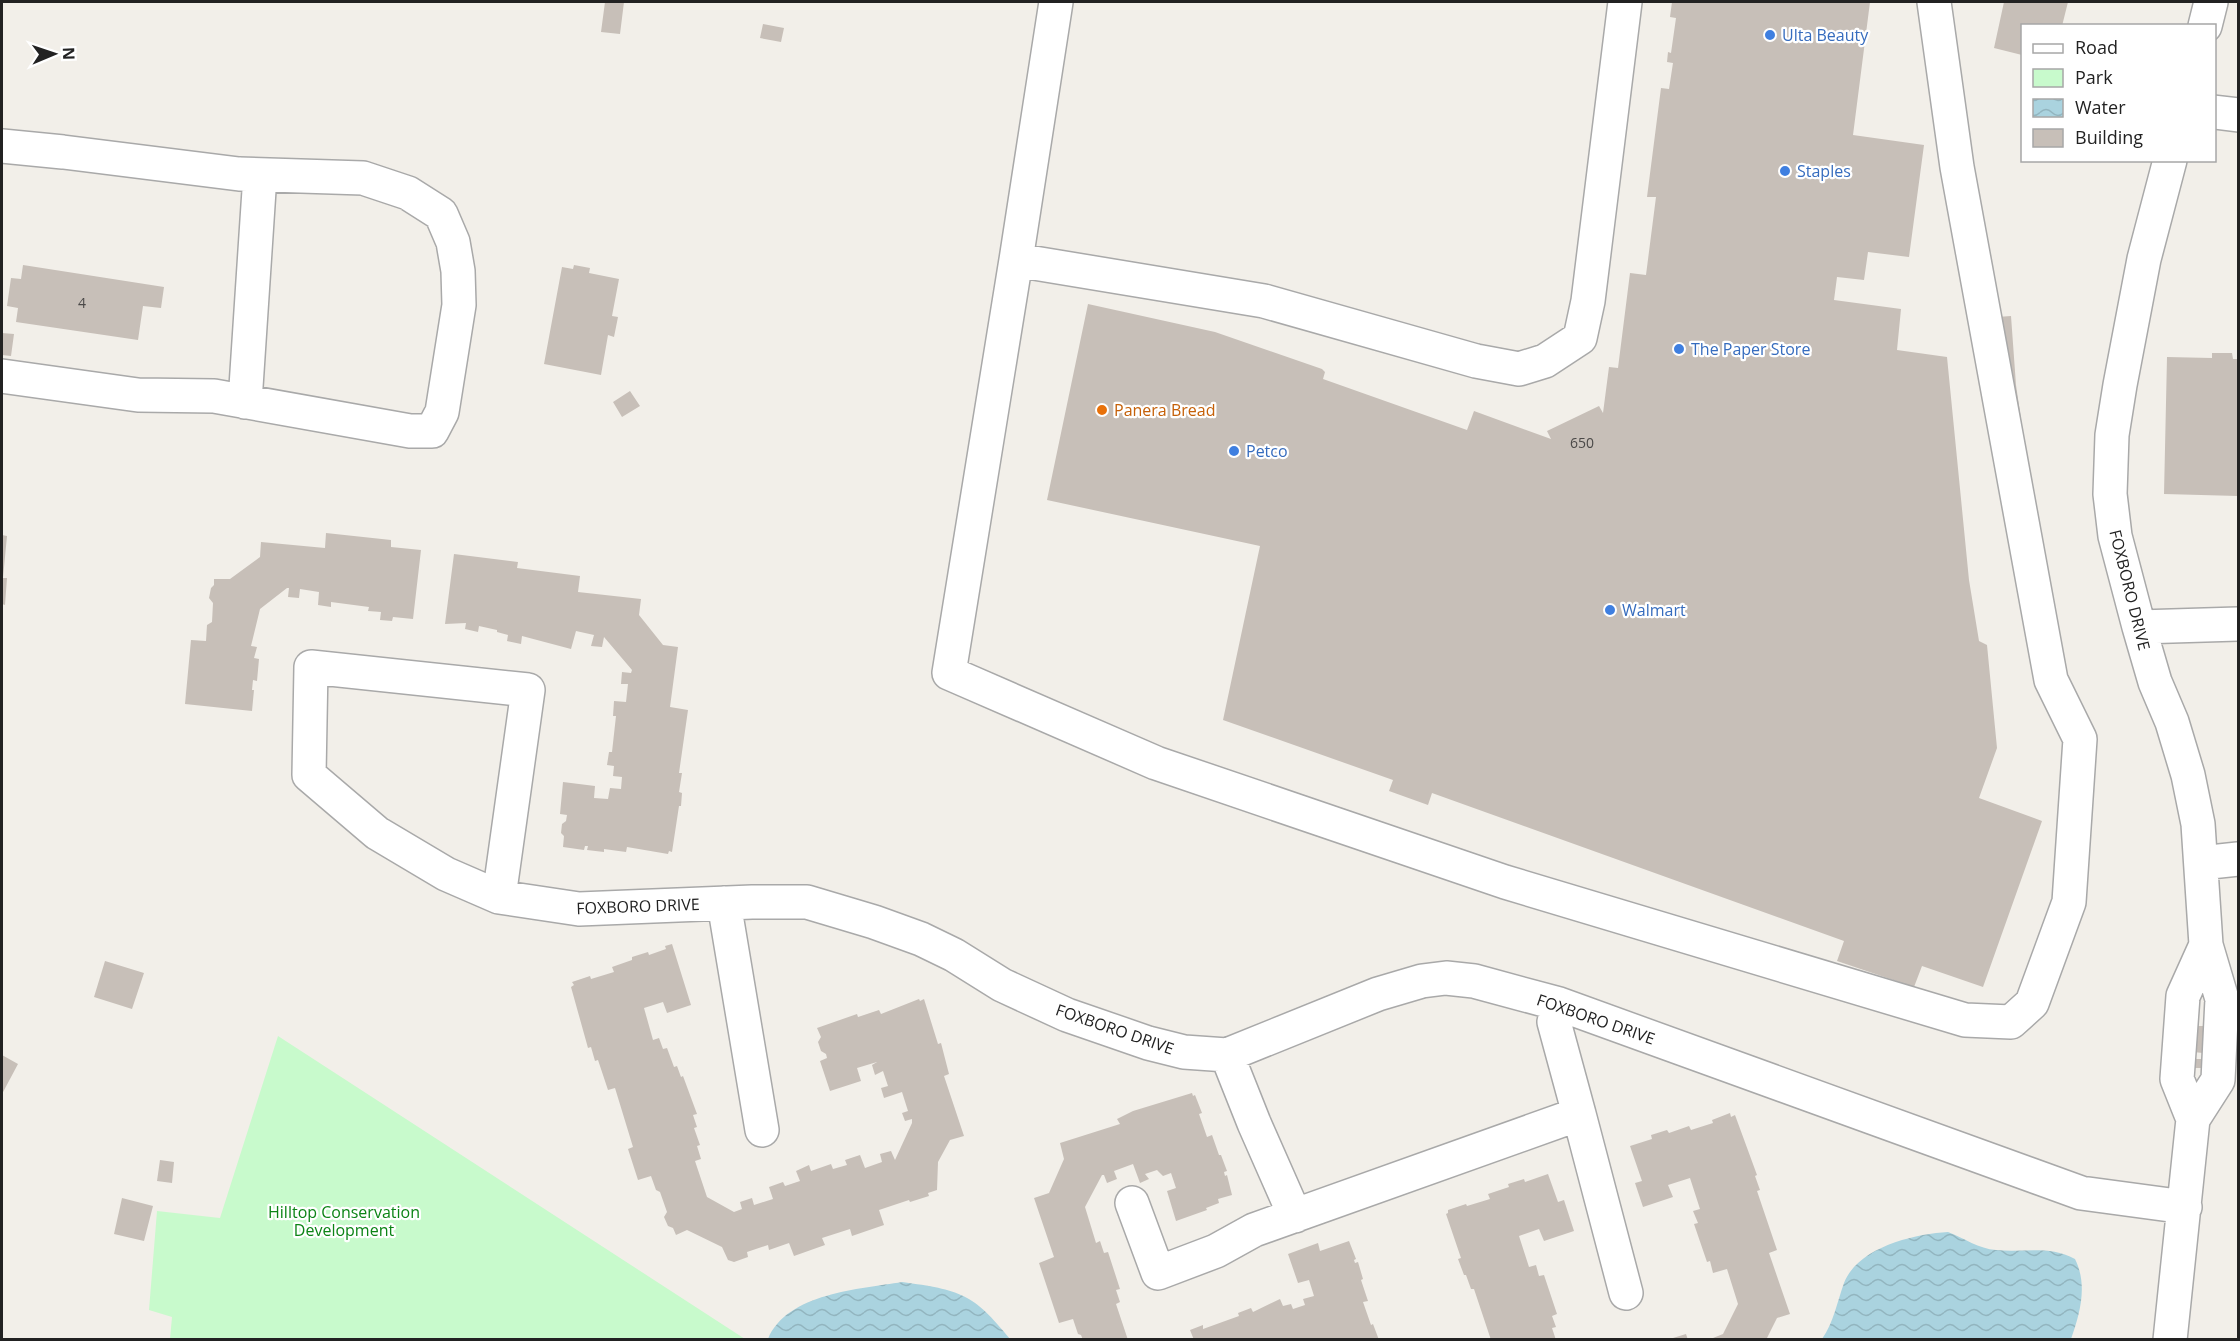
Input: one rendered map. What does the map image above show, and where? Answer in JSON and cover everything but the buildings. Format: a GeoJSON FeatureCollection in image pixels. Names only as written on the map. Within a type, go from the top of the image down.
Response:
{"type":"FeatureCollection","features":[{"type":"Feature","properties":{"kind":"street"},"geometry":{"type":"LineString","coordinates":[[1056,2],[949,673],[1156,763],[1504,882],[1965,1020],[2011,1022],[2032,1003],[2069,902],[2080,739],[2051,680],[1957,167],[1934,2]]}},
{"type":"Feature","properties":{"kind":"street"},"geometry":{"type":"LineString","coordinates":[[1016,260],[1264,301],[1476,361],[1519,369],[1545,361],[1580,338],[1588,301],[1625,2]]}},
{"type":"Feature","properties":{"kind":"street"},"geometry":{"type":"LineString","coordinates":[[2206,24],[2211,2]]}},
{"type":"Feature","properties":{"kind":"street"},"geometry":{"type":"LineString","coordinates":[[2216,112],[2238,115]]}},
{"type":"Feature","properties":{"kind":"street"},"geometry":{"type":"LineString","coordinates":[[2,146],[239,174],[363,178],[408,193],[441,214],[453,242],[458,271],[459,305],[442,412],[432,431],[410,430],[214,396],[138,394],[2,376]]}},
{"type":"Feature","properties":{"kind":"street","name":"FOXBORO DRIVE"},"geometry":{"type":"LineString","coordinates":[[2169,162],[2144,259],[2112,435],[2110,494],[2115,536],[2139,627],[2155,682],[2172,722],[2188,775],[2198,824],[2201,864],[2206,945],[2183,996],[2177,1079],[2193,1119],[2170,1340]]}},
{"type":"Feature","properties":{"kind":"street"},"geometry":{"type":"LineString","coordinates":[[245,402],[260,175]]}},
{"type":"Feature","properties":{"kind":"street"},"geometry":{"type":"LineString","coordinates":[[2139,627],[2238,624]]}},
{"type":"Feature","properties":{"kind":"street","name":"FOXBORO DRIVE"},"geometry":{"type":"LineString","coordinates":[[499,897],[528,690],[311,667],[309,775],[377,833],[446,874],[499,897],[579,909],[807,902],[842,911],[921,939],[954,955],[1002,985],[1067,1015],[1148,1043],[1184,1052],[1227,1055],[1378,994],[1422,981],[1446,978],[1474,981],[1559,1004],[2072,1190],[2185,1207]]}},
{"type":"Feature","properties":{"kind":"street"},"geometry":{"type":"LineString","coordinates":[[2201,864],[2238,859]]}},
{"type":"Feature","properties":{"kind":"street"},"geometry":{"type":"LineString","coordinates":[[724,903],[762,1130]]}},
{"type":"Feature","properties":{"kind":"street"},"geometry":{"type":"LineString","coordinates":[[1559,1004],[1554,1022],[1626,1293]]}},
{"type":"Feature","properties":{"kind":"street"},"geometry":{"type":"LineString","coordinates":[[1227,1055],[1295,1216]]}},
{"type":"Feature","properties":{"kind":"street"},"geometry":{"type":"LineString","coordinates":[[1132,1203],[1158,1273],[1216,1251],[1254,1230],[1579,1114]]}},
{"type":"Feature","properties":{"kind":"green space","name":"Hilltop Conservation Development"},"geometry":{"type":"Polygon","coordinates":[[[278,1036],[745,1339],[170,1339],[172,1317],[149,1310],[157,1211],[220,1218],[278,1036]]]}},
{"type":"Feature","properties":{"kind":"water"},"geometry":{"type":"Polygon","coordinates":[[[1948,1232],[1990,1249],[2056,1252],[2075,1259],[2082,1289],[2080,1310],[2071,1339],[1822,1339],[1832,1319],[1844,1283],[1861,1260],[1888,1245],[1919,1236],[1948,1232]]]}},
{"type":"Feature","properties":{"kind":"water"},"geometry":{"type":"Polygon","coordinates":[[[902,1282],[952,1291],[964,1296],[986,1312],[1010,1339],[768,1339],[777,1324],[791,1312],[808,1303],[846,1291],[902,1282]]]}},
{"type":"Feature","properties":{"kind":"place","name":"Ulta Beauty"},"geometry":{"type":"Point","coordinates":[1770,35]}},
{"type":"Feature","properties":{"kind":"place","name":"Staples"},"geometry":{"type":"Point","coordinates":[1785,171]}},
{"type":"Feature","properties":{"kind":"place","name":"The Paper Store"},"geometry":{"type":"Point","coordinates":[1679,349]}},
{"type":"Feature","properties":{"kind":"place","name":"Panera Bread"},"geometry":{"type":"Point","coordinates":[1102,410]}},
{"type":"Feature","properties":{"kind":"place","name":"Petco"},"geometry":{"type":"Point","coordinates":[1234,451]}},
{"type":"Feature","properties":{"kind":"place","name":"Walmart"},"geometry":{"type":"Point","coordinates":[1610,610]}}]}
